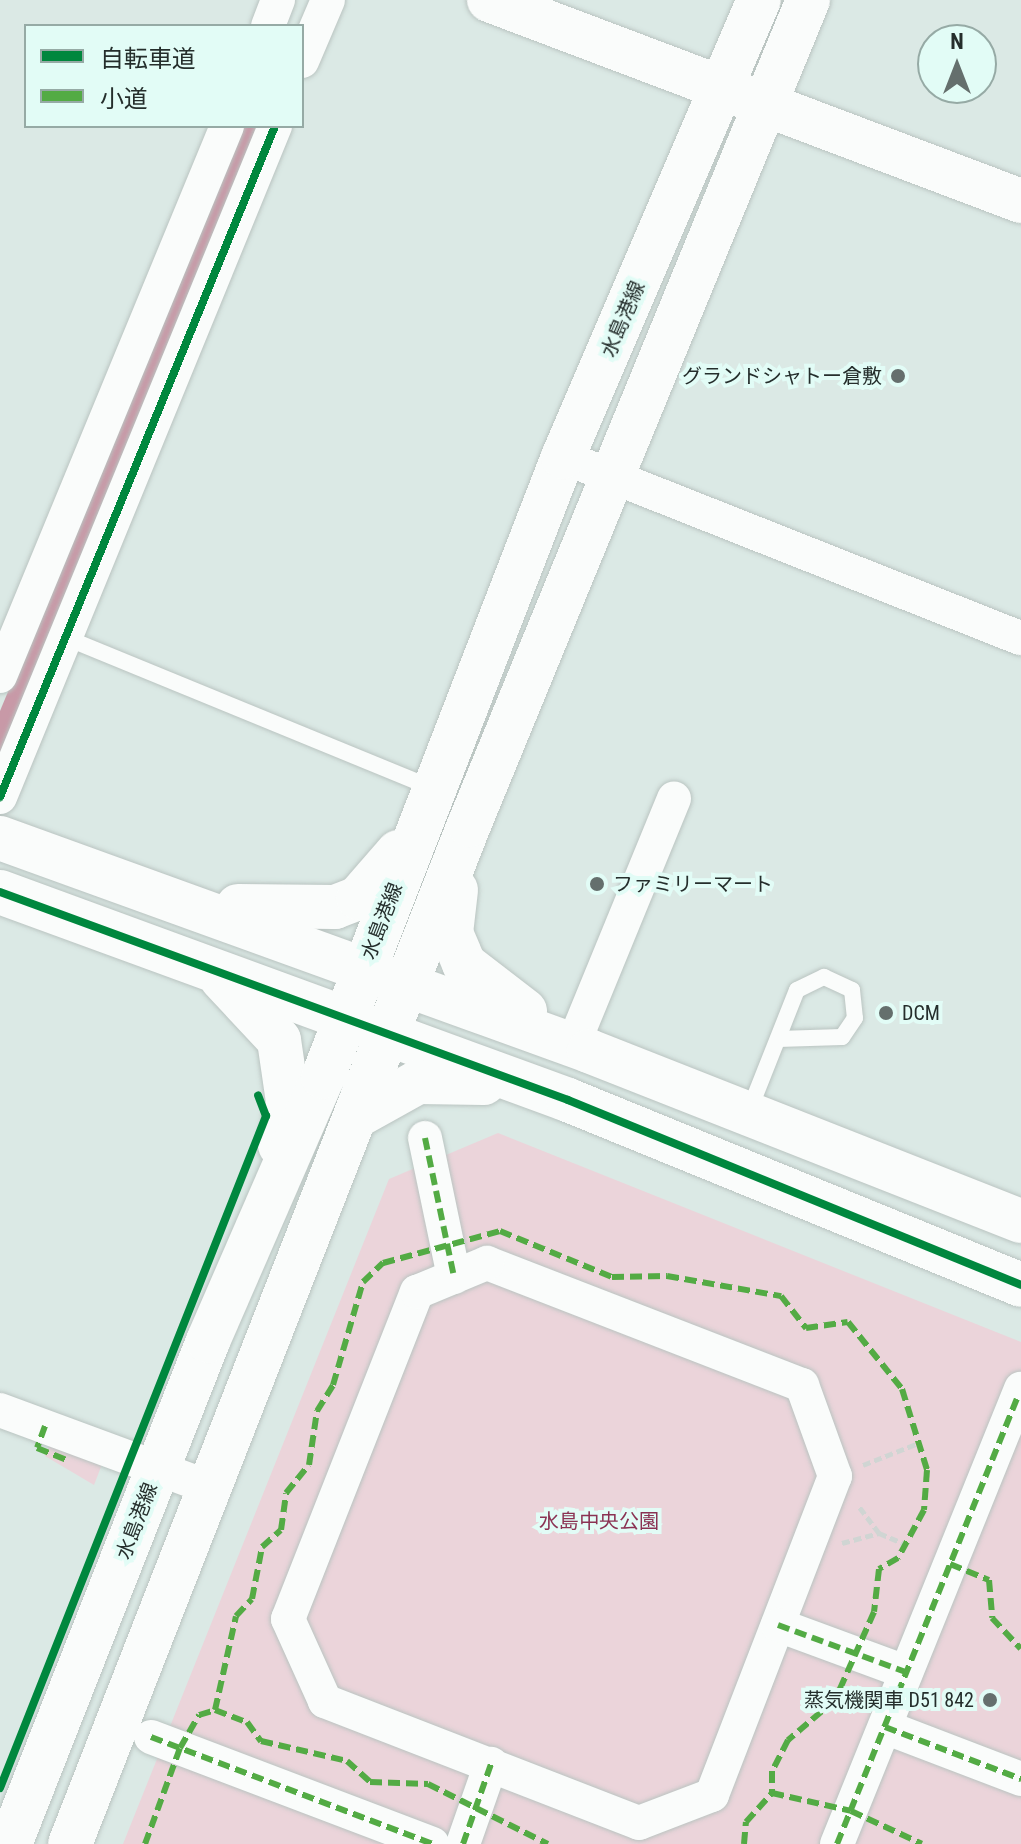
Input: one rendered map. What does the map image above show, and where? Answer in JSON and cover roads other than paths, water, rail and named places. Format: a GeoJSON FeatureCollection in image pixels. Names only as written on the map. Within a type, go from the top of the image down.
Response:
{"type":"FeatureCollection","features":[{"type":"Feature","properties":{"kind":"main road"},"geometry":{"type":"LineString","coordinates":[[489,0],[1021,201]]}},
{"type":"Feature","properties":{"kind":"main road","name":"水島港線"},"geometry":{"type":"LineString","coordinates":[[10,1844],[158,1467],[271,1190],[346,1017],[563,457],[759,0]]}},
{"type":"Feature","properties":{"kind":"main road"},"geometry":{"type":"LineString","coordinates":[[70,1844],[469,825],[615,478],[808,0]]}},
{"type":"Feature","properties":{"kind":"main road"},"geometry":{"type":"LineString","coordinates":[[165,895],[286,911],[335,907],[374,881],[429,798]]}},
{"type":"Feature","properties":{"kind":"main road"},"geometry":{"type":"LineString","coordinates":[[469,825],[450,918],[454,945],[498,995],[582,1046]]}},
{"type":"Feature","properties":{"kind":"main road"},"geometry":{"type":"LineString","coordinates":[[0,838],[582,1046],[1021,1221]]}},
{"type":"Feature","properties":{"kind":"main road"},"geometry":{"type":"LineString","coordinates":[[0,892],[199,962],[568,1100],[1021,1285]]}},
{"type":"Feature","properties":{"kind":"main road"},"geometry":{"type":"LineString","coordinates":[[199,962],[259,1011],[279,1040],[288,1102],[271,1190]]}},
{"type":"Feature","properties":{"kind":"main road"},"geometry":{"type":"LineString","coordinates":[[355,1117],[391,1092],[433,1078],[568,1100]]}},
{"type":"Feature","properties":{"kind":"street"},"geometry":{"type":"LineString","coordinates":[[269,24],[278,0]]}},
{"type":"Feature","properties":{"kind":"street"},"geometry":{"type":"LineString","coordinates":[[304,56],[328,0]]}},
{"type":"Feature","properties":{"kind":"street"},"geometry":{"type":"LineString","coordinates":[[0,797],[44,629],[151,367],[226,128]]}},
{"type":"Feature","properties":{"kind":"street"},"geometry":{"type":"LineString","coordinates":[[151,367],[274,128]]}},
{"type":"Feature","properties":{"kind":"street"},"geometry":{"type":"LineString","coordinates":[[563,457],[1021,638]]}},
{"type":"Feature","properties":{"kind":"street"},"geometry":{"type":"LineString","coordinates":[[0,676],[44,629]]}},
{"type":"Feature","properties":{"kind":"street"},"geometry":{"type":"LineString","coordinates":[[582,1046],[674,799]]}},
{"type":"Feature","properties":{"kind":"street"},"geometry":{"type":"LineString","coordinates":[[425,1138],[454,1277]]}},
{"type":"Feature","properties":{"kind":"street"},"geometry":{"type":"LineString","coordinates":[[487,1263],[802,1385],[835,1476],[712,1795],[639,1823],[325,1701],[288,1619],[417,1292],[454,1277],[487,1263]]}},
{"type":"Feature","properties":{"kind":"street"},"geometry":{"type":"LineString","coordinates":[[837,1844],[1019,1394]]}},
{"type":"Feature","properties":{"kind":"street"},"geometry":{"type":"LineString","coordinates":[[0,1410],[211,1488]]}},
{"type":"Feature","properties":{"kind":"street"},"geometry":{"type":"LineString","coordinates":[[778,1625],[906,1672]]}},
{"type":"Feature","properties":{"kind":"street"},"geometry":{"type":"LineString","coordinates":[[885,1727],[1021,1779]]}},
{"type":"Feature","properties":{"kind":"street"},"geometry":{"type":"LineString","coordinates":[[151,1737],[432,1844]]}},
{"type":"Feature","properties":{"kind":"street"},"geometry":{"type":"LineString","coordinates":[[463,1844],[491,1764]]}},
{"type":"Feature","properties":{"kind":"lane"},"geometry":{"type":"LineString","coordinates":[[44,629],[429,798]]}},
{"type":"Feature","properties":{"kind":"lane"},"geometry":{"type":"LineString","coordinates":[[748,1112],[778,1039],[807,979],[824,977],[852,990],[855,1018],[842,1037],[778,1039]]}},
{"type":"Feature","properties":{"kind":"place","name":"グランドシャトー倉敷"},"geometry":{"type":"Point","coordinates":[898,376]}},
{"type":"Feature","properties":{"kind":"place","name":"ファミリーマート"},"geometry":{"type":"Point","coordinates":[597,884]}},
{"type":"Feature","properties":{"kind":"place","name":"DCM"},"geometry":{"type":"Point","coordinates":[886,1013]}},
{"type":"Feature","properties":{"kind":"place","name":"蒸気機関車 D51 842"},"geometry":{"type":"Point","coordinates":[990,1700]}},
{"type":"Feature","properties":{"kind":"park label","name":"水島中央公園"},"geometry":{"type":"Point","coordinates":[599,1521]}}]}
